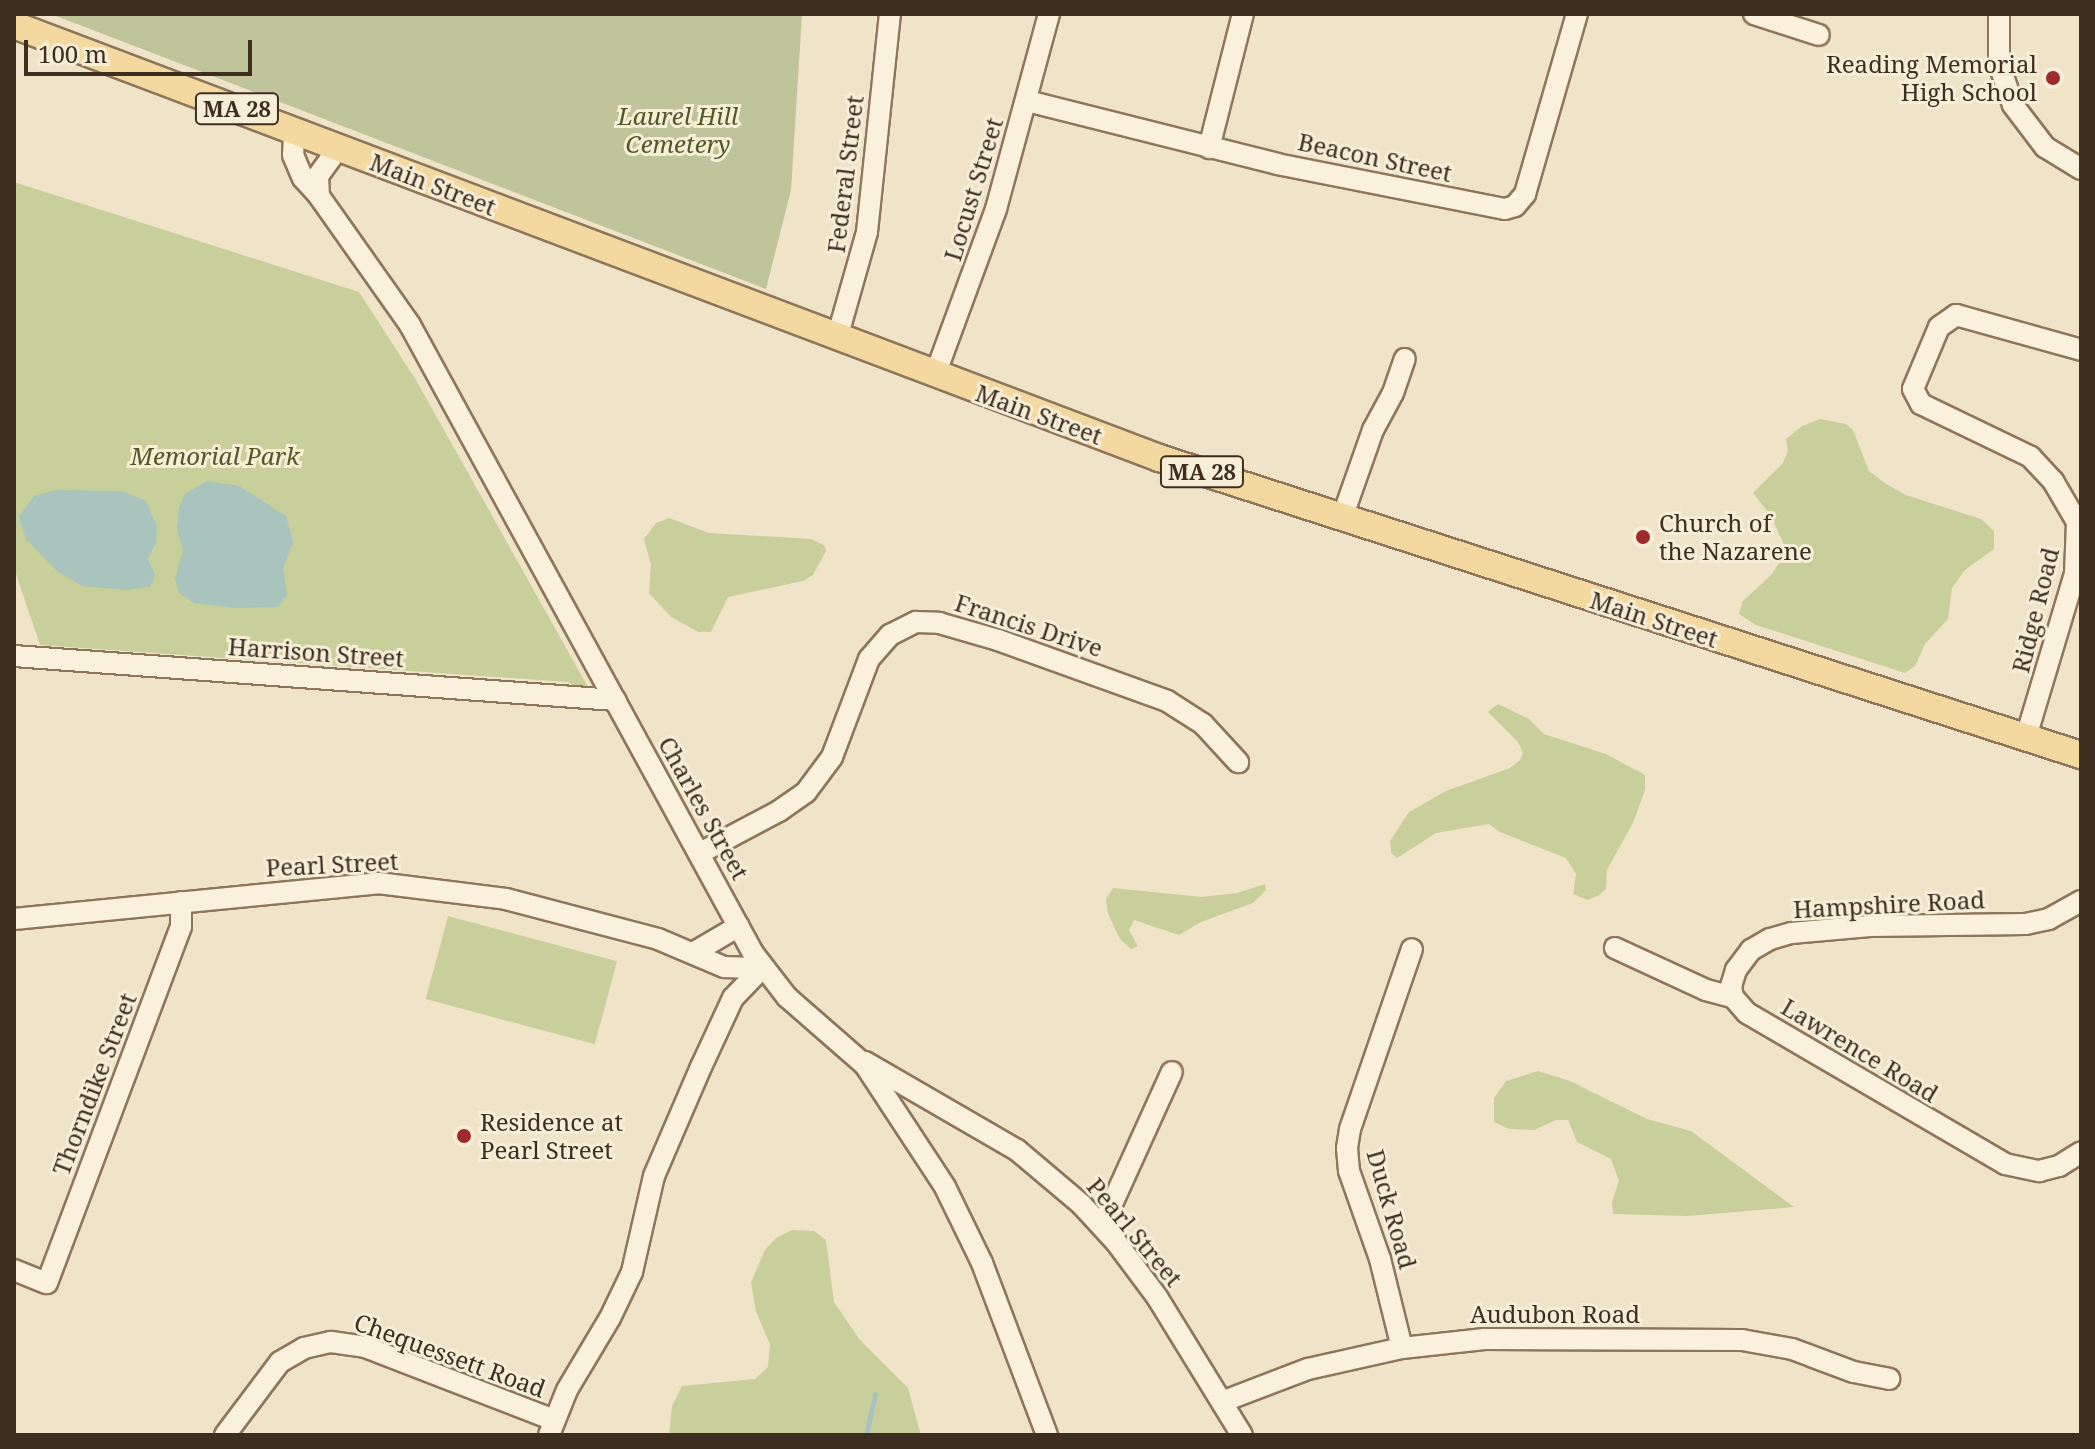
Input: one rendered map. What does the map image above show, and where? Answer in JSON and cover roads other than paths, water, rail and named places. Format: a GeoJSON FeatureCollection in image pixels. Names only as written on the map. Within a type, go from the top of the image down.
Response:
{"type":"FeatureCollection","features":[{"type":"Feature","properties":{"kind":"main road","name":"Main Street"},"geometry":{"type":"LineString","coordinates":[[14,25],[1159,458],[2081,755]]}},
{"type":"Feature","properties":{"kind":"street","name":"Federal Street"},"geometry":{"type":"LineString","coordinates":[[837,338],[867,232],[890,14]]}},
{"type":"Feature","properties":{"kind":"street","name":"Locust Street"},"geometry":{"type":"LineString","coordinates":[[935,375],[992,221],[1049,14]]}},
{"type":"Feature","properties":{"kind":"street"},"geometry":{"type":"LineString","coordinates":[[1209,148],[1243,14]]}},
{"type":"Feature","properties":{"kind":"street","name":"Beacon Street"},"geometry":{"type":"LineString","coordinates":[[1027,101],[1209,148],[1491,209],[1511,208],[1523,198],[1527,189],[1577,14]]}},
{"type":"Feature","properties":{"kind":"street"},"geometry":{"type":"LineString","coordinates":[[1754,14],[1819,35]]}},
{"type":"Feature","properties":{"kind":"street"},"geometry":{"type":"LineString","coordinates":[[1999,14],[1999,64],[2013,105],[2045,147],[2081,169]]}},
{"type":"Feature","properties":{"kind":"street","name":"Charles Street"},"geometry":{"type":"LineString","coordinates":[[294,131],[293,155],[314,191],[410,325],[762,968],[800,1009],[858,1058],[940,1179],[969,1231],[1047,1435]]}},
{"type":"Feature","properties":{"kind":"street"},"geometry":{"type":"LineString","coordinates":[[314,191],[318,176],[338,148]]}},
{"type":"Feature","properties":{"kind":"street","name":"Ridge Road"},"geometry":{"type":"LineString","coordinates":[[2026,737],[2075,574],[2080,529],[2063,495],[2031,457],[2010,444],[1921,404],[1913,389],[1937,330],[1949,318],[1969,316],[2081,350]]}},
{"type":"Feature","properties":{"kind":"street"},"geometry":{"type":"LineString","coordinates":[[1342,518],[1368,441],[1393,393],[1405,359]]}},
{"type":"Feature","properties":{"kind":"street","name":"Francis Drive"},"geometry":{"type":"LineString","coordinates":[[700,853],[779,811],[806,792],[832,757],[869,659],[890,635],[916,622],[939,623],[998,640],[1167,701],[1203,724],[1238,762]]}},
{"type":"Feature","properties":{"kind":"street","name":"Harrison Street"},"geometry":{"type":"LineString","coordinates":[[14,656],[615,700]]}},
{"type":"Feature","properties":{"kind":"street","name":"Pearl Street"},"geometry":{"type":"LineString","coordinates":[[14,919],[340,885],[390,884],[506,899],[625,929],[724,967],[762,968]]}},
{"type":"Feature","properties":{"kind":"street","name":"Hampshire Road"},"geometry":{"type":"LineString","coordinates":[[1733,997],[1731,982],[1740,963],[1751,950],[1770,939],[1812,930],[1870,926],[2026,924],[2049,919],[2081,901]]}},
{"type":"Feature","properties":{"kind":"street","name":"Thorndike Street"},"geometry":{"type":"LineString","coordinates":[[14,1270],[47,1283],[181,926],[181,902]]}},
{"type":"Feature","properties":{"kind":"street"},"geometry":{"type":"LineString","coordinates":[[693,953],[739,926]]}},
{"type":"Feature","properties":{"kind":"street","name":"Lawrence Road"},"geometry":{"type":"LineString","coordinates":[[1615,948],[1706,990],[1733,997],[1739,1006],[1759,1021],[2005,1164],[2039,1171],[2059,1166],[2081,1152]]}},
{"type":"Feature","properties":{"kind":"street","name":"Duck Road"},"geometry":{"type":"LineString","coordinates":[[1402,1348],[1380,1259],[1349,1171],[1347,1148],[1412,949]]}},
{"type":"Feature","properties":{"kind":"street"},"geometry":{"type":"LineString","coordinates":[[551,1427],[625,1289],[636,1261],[654,1176],[701,1067],[733,998],[762,968]]}},
{"type":"Feature","properties":{"kind":"street","name":"Pearl Street"},"geometry":{"type":"LineString","coordinates":[[858,1058],[1017,1150],[1063,1187],[1102,1226],[1157,1297],[1224,1401],[1242,1435]]}},
{"type":"Feature","properties":{"kind":"street"},"geometry":{"type":"LineString","coordinates":[[1102,1226],[1172,1072]]}},
{"type":"Feature","properties":{"kind":"street","name":"Audubon Road"},"geometry":{"type":"LineString","coordinates":[[1224,1401],[1308,1369],[1402,1348],[1485,1339],[1742,1340],[1792,1349],[1854,1372],[1889,1379]]}},
{"type":"Feature","properties":{"kind":"street","name":"Chequessett Road"},"geometry":{"type":"LineString","coordinates":[[225,1435],[280,1362],[304,1348],[331,1342],[365,1347],[551,1427]]}},
{"type":"Feature","properties":{"kind":"water"},"geometry":{"type":"Polygon","coordinates":[[[207,481],[239,486],[286,516],[293,542],[283,568],[287,595],[278,607],[235,608],[194,603],[179,593],[175,579],[183,551],[177,530],[179,508],[185,494],[207,481]]]}},
{"type":"Feature","properties":{"kind":"water"},"geometry":{"type":"Polygon","coordinates":[[[56,490],[122,491],[146,501],[157,527],[156,543],[148,559],[155,575],[150,587],[126,590],[82,586],[57,571],[26,539],[19,517],[34,496],[56,490]]]}},
{"type":"Feature","properties":{"kind":"waterway"},"geometry":{"type":"LineString","coordinates":[[866,1435],[875,1394]]}},
{"type":"Feature","properties":{"kind":"place","name":"Reading Memorial High School"},"geometry":{"type":"Point","coordinates":[2053,78]}},
{"type":"Feature","properties":{"kind":"place","name":"Church of the Nazarene"},"geometry":{"type":"Point","coordinates":[1643,537]}},
{"type":"Feature","properties":{"kind":"place","name":"Residence at Pearl Street"},"geometry":{"type":"Point","coordinates":[464,1136]}},
{"type":"Feature","properties":{"kind":"park label","name":"Laurel Hill Cemetery"},"geometry":{"type":"Point","coordinates":[678,130]}},
{"type":"Feature","properties":{"kind":"park label","name":"Memorial Park"},"geometry":{"type":"Point","coordinates":[215,456]}}]}
